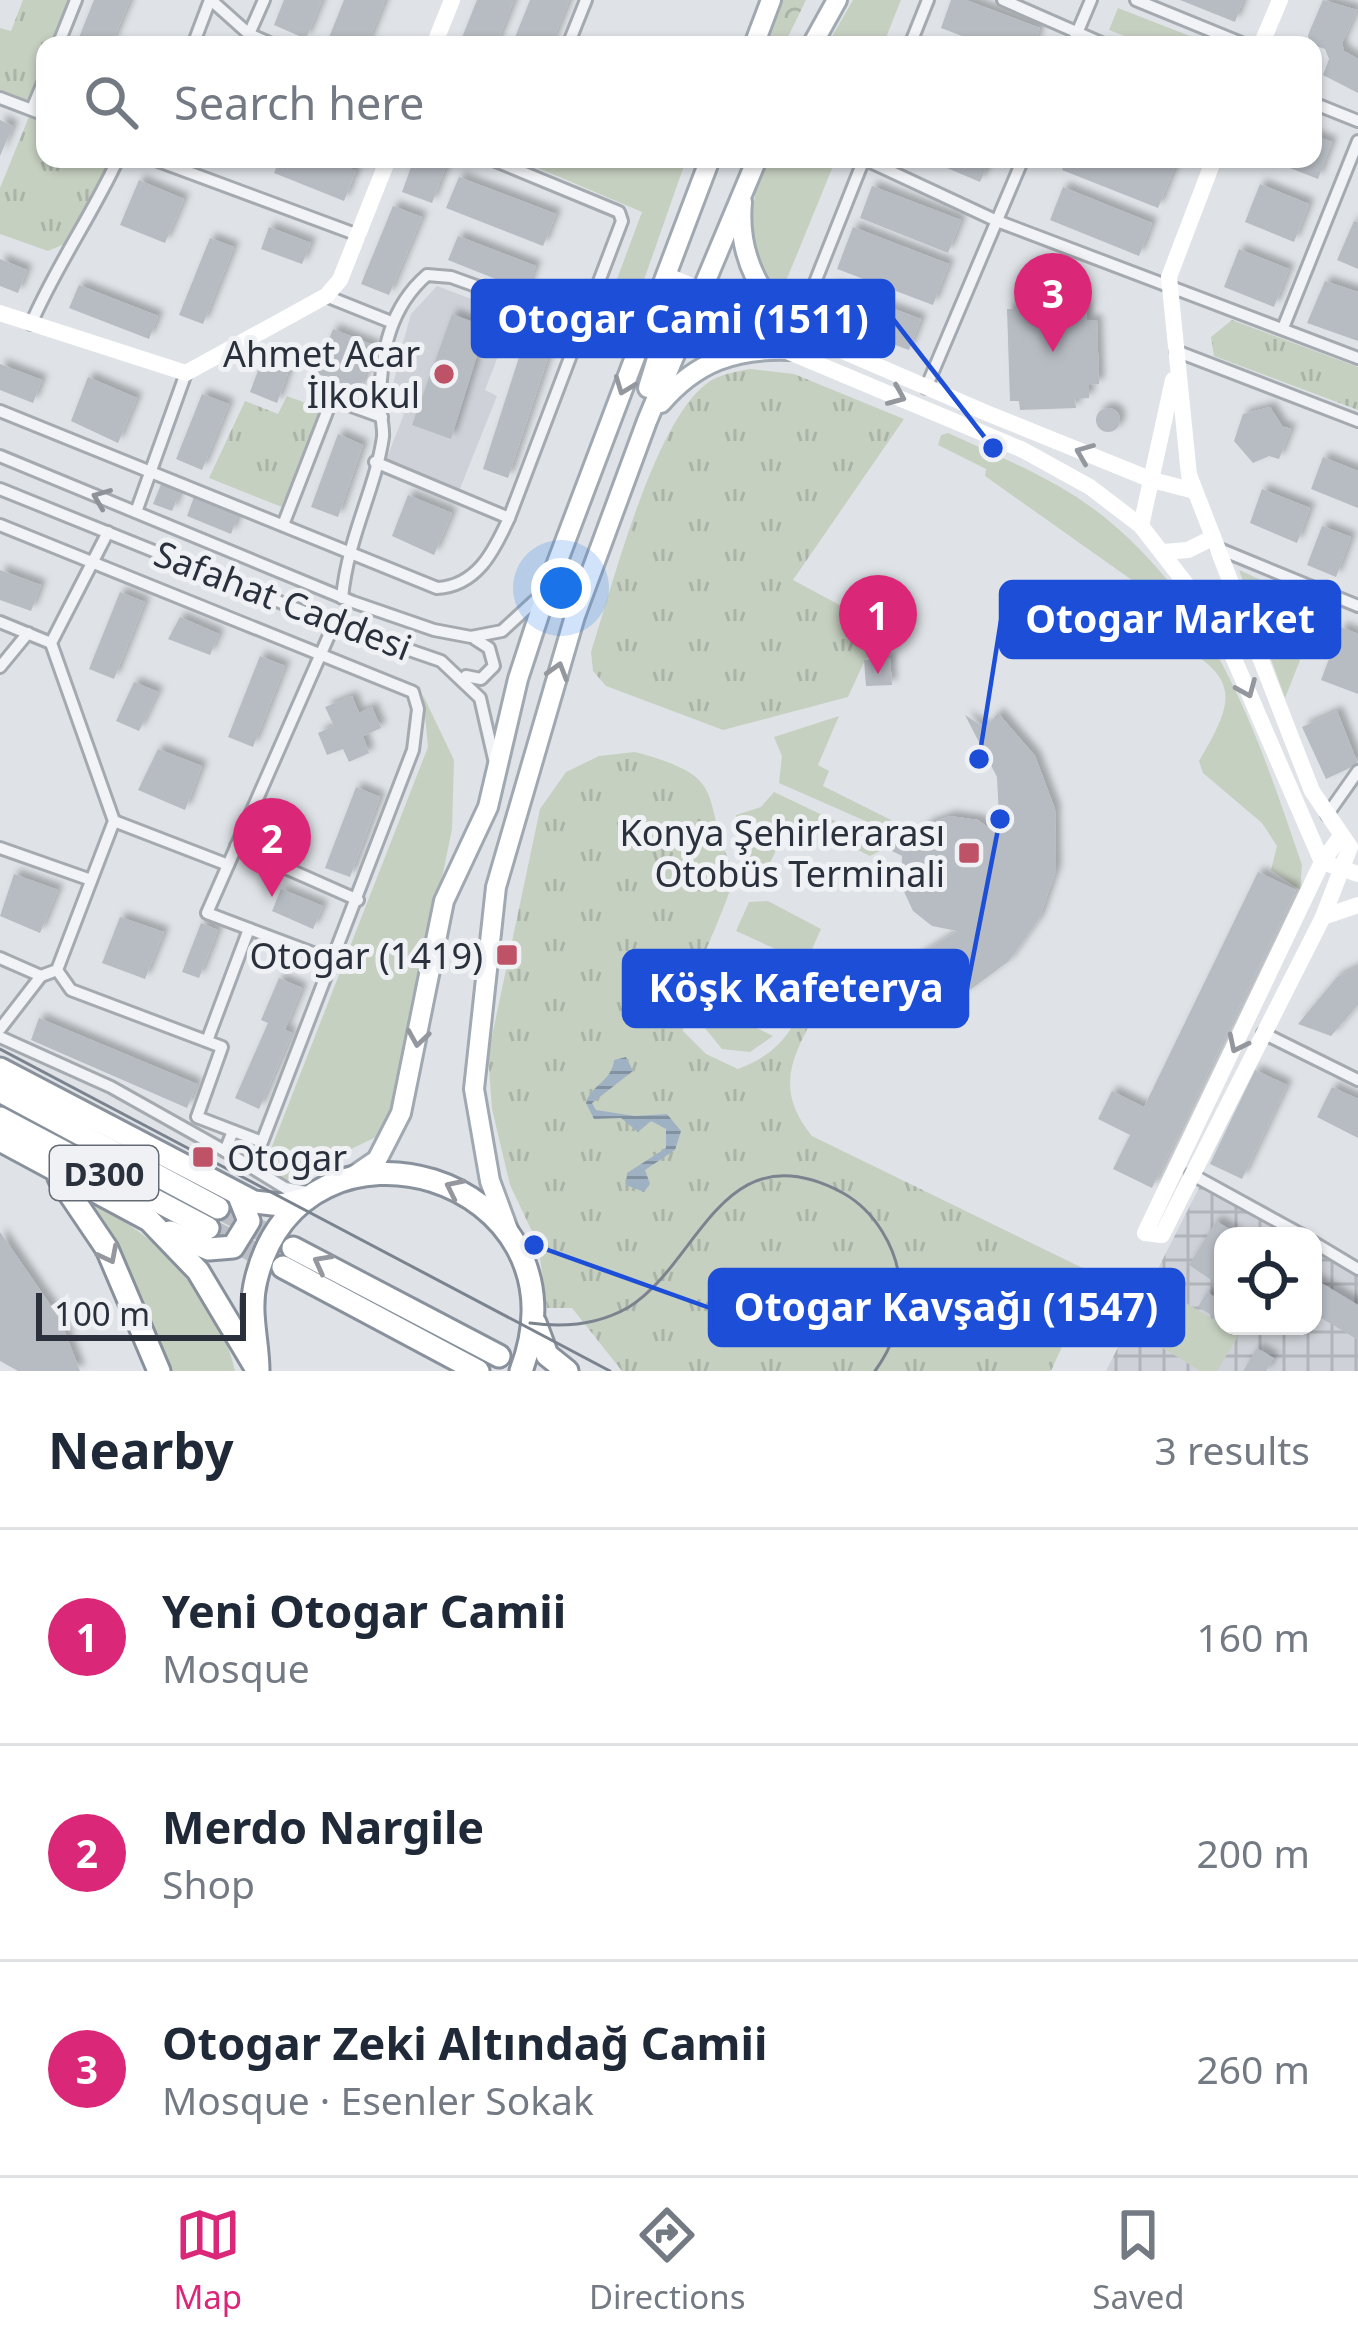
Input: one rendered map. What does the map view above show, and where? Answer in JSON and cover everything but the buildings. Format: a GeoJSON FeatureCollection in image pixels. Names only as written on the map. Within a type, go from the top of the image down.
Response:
{"type":"FeatureCollection","features":[{"type":"Feature","properties":{"kind":"highway"},"geometry":{"type":"LineString","coordinates":[[0,1069],[239,1196],[275,1205],[315,1196],[349,1179],[402,1172],[436,1179],[483,1205],[511,1237],[527,1272],[547,1355],[566,1371]]}},
{"type":"Feature","properties":{"kind":"highway","name":"D300"},"geometry":{"type":"LineString","coordinates":[[0,1091],[213,1218],[0,1118]]}},
{"type":"Feature","properties":{"kind":"highway"},"geometry":{"type":"LineString","coordinates":[[0,1140],[186,1241],[226,1250],[239,1243],[249,1221],[239,1196]]}},
{"type":"Feature","properties":{"kind":"highway"},"geometry":{"type":"LineString","coordinates":[[40,1162],[96,1229],[159,1371]]}},
{"type":"Feature","properties":{"kind":"highway"},"geometry":{"type":"LineString","coordinates":[[258,1371],[252,1313],[260,1267],[283,1225],[315,1196]]}},
{"type":"Feature","properties":{"kind":"highway"},"geometry":{"type":"LineString","coordinates":[[149,1220],[198,1271],[258,1371]]}},
{"type":"Feature","properties":{"kind":"highway"},"geometry":{"type":"LineString","coordinates":[[478,1371],[288,1258],[499,1356]]}},
{"type":"Feature","properties":{"kind":"highway"},"geometry":{"type":"LineString","coordinates":[[520,1371],[534,1316]]}},
{"type":"Feature","properties":{"kind":"main road"},"geometry":{"type":"LineString","coordinates":[[757,36],[771,0]]}},
{"type":"Feature","properties":{"kind":"main road"},"geometry":{"type":"LineString","coordinates":[[817,36],[837,0]]}},
{"type":"Feature","properties":{"kind":"main road"},"geometry":{"type":"LineString","coordinates":[[349,1179],[377,1160],[401,1113],[444,902],[488,807],[549,584],[707,168]]}},
{"type":"Feature","properties":{"kind":"main road"},"geometry":{"type":"LineString","coordinates":[[511,1237],[490,1181],[475,1089],[496,887],[522,782],[575,616],[647,422],[753,168]]}},
{"type":"Feature","properties":{"kind":"main road"},"geometry":{"type":"LineString","coordinates":[[744,188],[741,218],[747,260],[766,299],[796,330]]}},
{"type":"Feature","properties":{"kind":"main road"},"geometry":{"type":"LineString","coordinates":[[641,343],[653,341],[660,349],[644,400],[647,422]]}},
{"type":"Feature","properties":{"kind":"main road"},"geometry":{"type":"LineString","coordinates":[[647,422],[676,386],[708,363],[748,350],[789,350]]}},
{"type":"Feature","properties":{"kind":"street"},"geometry":{"type":"LineString","coordinates":[[62,36],[76,0]]}},
{"type":"Feature","properties":{"kind":"street"},"geometry":{"type":"LineString","coordinates":[[197,36],[211,0],[254,36]]}},
{"type":"Feature","properties":{"kind":"street"},"geometry":{"type":"LineString","coordinates":[[249,34],[264,0]]}},
{"type":"Feature","properties":{"kind":"street"},"geometry":{"type":"LineString","coordinates":[[438,36],[452,0]]}},
{"type":"Feature","properties":{"kind":"street"},"geometry":{"type":"LineString","coordinates":[[572,36],[586,0]]}},
{"type":"Feature","properties":{"kind":"street"},"geometry":{"type":"LineString","coordinates":[[914,36],[928,0]]}},
{"type":"Feature","properties":{"kind":"street"},"geometry":{"type":"LineString","coordinates":[[1003,0],[1069,36]]}},
{"type":"Feature","properties":{"kind":"street"},"geometry":{"type":"LineString","coordinates":[[1075,36],[1091,0]]}},
{"type":"Feature","properties":{"kind":"street"},"geometry":{"type":"LineString","coordinates":[[1136,0],[1224,36]]}},
{"type":"Feature","properties":{"kind":"street"},"geometry":{"type":"LineString","coordinates":[[1265,36],[1280,0]]}},
{"type":"Feature","properties":{"kind":"street"},"geometry":{"type":"LineString","coordinates":[[0,98],[36,111]]}},
{"type":"Feature","properties":{"kind":"street"},"geometry":{"type":"LineString","coordinates":[[1322,107],[1358,122]]}},
{"type":"Feature","properties":{"kind":"street"},"geometry":{"type":"LineString","coordinates":[[1283,328],[1358,141]]}},
{"type":"Feature","properties":{"kind":"street"},"geometry":{"type":"LineString","coordinates":[[31,324],[59,259],[89,221],[114,168]]}},
{"type":"Feature","properties":{"kind":"street"},"geometry":{"type":"LineString","coordinates":[[177,168],[358,235]]}},
{"type":"Feature","properties":{"kind":"street"},"geometry":{"type":"LineString","coordinates":[[136,512],[186,373],[326,296],[340,280],[384,168]]}},
{"type":"Feature","properties":{"kind":"street"},"geometry":{"type":"LineString","coordinates":[[0,411],[437,588],[456,587],[490,559],[509,518],[622,221],[620,212],[527,168]]}},
{"type":"Feature","properties":{"kind":"street"},"geometry":{"type":"LineString","coordinates":[[796,330],[860,168]]}},
{"type":"Feature","properties":{"kind":"street"},"geometry":{"type":"LineString","coordinates":[[883,168],[997,221],[1358,358]]}},
{"type":"Feature","properties":{"kind":"street"},"geometry":{"type":"LineString","coordinates":[[926,388],[1019,168]]}},
{"type":"Feature","properties":{"kind":"street"},"geometry":{"type":"LineString","coordinates":[[1211,168],[1170,284],[1175,359],[1195,491],[1262,673],[1312,791],[1350,845],[1351,872],[1323,917],[1162,1235],[1145,1234],[1322,862],[1350,845]]}},
{"type":"Feature","properties":{"kind":"street"},"geometry":{"type":"LineString","coordinates":[[342,598],[346,550],[375,462],[391,322],[404,296],[427,275],[451,277],[512,299]]}},
{"type":"Feature","properties":{"kind":"street"},"geometry":{"type":"LineString","coordinates":[[666,275],[1151,480],[1195,491]]}},
{"type":"Feature","properties":{"kind":"street"},"geometry":{"type":"LineString","coordinates":[[326,296],[391,322]]}},
{"type":"Feature","properties":{"kind":"street"},"geometry":{"type":"LineString","coordinates":[[658,297],[1023,450],[1090,487],[1141,526],[1221,629],[1322,862],[1351,872]]}},
{"type":"Feature","properties":{"kind":"street"},"geometry":{"type":"LineString","coordinates":[[0,313],[186,373]]}},
{"type":"Feature","properties":{"kind":"street"},"geometry":{"type":"LineString","coordinates":[[1175,359],[1358,421]]}},
{"type":"Feature","properties":{"kind":"street"},"geometry":{"type":"LineString","coordinates":[[1141,526],[1175,359]]}},
{"type":"Feature","properties":{"kind":"street"},"geometry":{"type":"LineString","coordinates":[[284,525],[332,399],[382,417]]}},
{"type":"Feature","properties":{"kind":"street","name":"Safahat Caddesi"},"geometry":{"type":"LineString","coordinates":[[0,456],[342,598],[471,637]]}},
{"type":"Feature","properties":{"kind":"street"},"geometry":{"type":"LineString","coordinates":[[375,462],[509,518]]}},
{"type":"Feature","properties":{"kind":"street","name":"Safahat Caddesi"},"geometry":{"type":"LineString","coordinates":[[0,489],[453,668],[488,714],[494,776]]}},
{"type":"Feature","properties":{"kind":"street"},"geometry":{"type":"LineString","coordinates":[[0,524],[413,692],[418,709],[413,750],[262,1142],[197,1117],[222,1047],[71,991],[57,970]]}},
{"type":"Feature","properties":{"kind":"street"},"geometry":{"type":"LineString","coordinates":[[51,643],[108,532]]}},
{"type":"Feature","properties":{"kind":"street"},"geometry":{"type":"LineString","coordinates":[[1163,552],[1214,542],[1358,607]]}},
{"type":"Feature","properties":{"kind":"street"},"geometry":{"type":"LineString","coordinates":[[471,637],[517,622],[549,584]]}},
{"type":"Feature","properties":{"kind":"street"},"geometry":{"type":"LineString","coordinates":[[0,622],[51,643],[114,821],[57,970],[41,976],[0,1033],[111,1087],[285,1188],[315,1196]]}},
{"type":"Feature","properties":{"kind":"street"},"geometry":{"type":"LineString","coordinates":[[334,624],[207,913],[334,961]]}},
{"type":"Feature","properties":{"kind":"street"},"geometry":{"type":"LineString","coordinates":[[0,667],[28,633]]}},
{"type":"Feature","properties":{"kind":"street"},"geometry":{"type":"LineString","coordinates":[[453,668],[481,679],[494,666],[490,648],[471,637]]}},
{"type":"Feature","properties":{"kind":"street"},"geometry":{"type":"LineString","coordinates":[[1327,815],[1358,771]]}},
{"type":"Feature","properties":{"kind":"street"},"geometry":{"type":"LineString","coordinates":[[114,821],[228,866]]}},
{"type":"Feature","properties":{"kind":"street"},"geometry":{"type":"LineString","coordinates":[[236,846],[358,900]]}},
{"type":"Feature","properties":{"kind":"street"},"geometry":{"type":"LineString","coordinates":[[0,848],[91,880]]}},
{"type":"Feature","properties":{"kind":"street"},"geometry":{"type":"LineString","coordinates":[[1323,917],[1358,905]]}},
{"type":"Feature","properties":{"kind":"street"},"geometry":{"type":"LineString","coordinates":[[207,1041],[249,929]]}},
{"type":"Feature","properties":{"kind":"street"},"geometry":{"type":"LineString","coordinates":[[0,958],[41,976]]}},
{"type":"Feature","properties":{"kind":"street"},"geometry":{"type":"LineString","coordinates":[[1263,1034],[1358,1080]]}},
{"type":"Feature","properties":{"kind":"street"},"geometry":{"type":"LineString","coordinates":[[225,1151],[233,1131]]}},
{"type":"Feature","properties":{"kind":"street"},"geometry":{"type":"LineString","coordinates":[[1191,1174],[1288,1227]]}},
{"type":"Feature","properties":{"kind":"street"},"geometry":{"type":"LineString","coordinates":[[1322,1247],[1358,1269]]}},
{"type":"Feature","properties":{"kind":"shaded area","name":"Ahmet Acar İlkokul"},"geometry":{"type":"Polygon","coordinates":[[[437,286],[514,315],[485,390],[497,396],[459,491],[386,460],[404,414],[388,407],[411,314],[437,286]]]}},
{"type":"Feature","properties":{"kind":"shaded area"},"geometry":{"type":"Polygon","coordinates":[[[1200,1186],[1275,1227],[1214,1227],[1214,1335],[1322,1335],[1322,1254],[1358,1276],[1358,1371],[1106,1371],[1200,1186]]]}},
{"type":"Feature","properties":{"kind":"green space"},"geometry":{"type":"Polygon","coordinates":[[[23,0],[70,0],[56,36],[36,36],[36,84],[29,102],[0,91],[0,28],[11,31],[23,0]]]}},
{"type":"Feature","properties":{"kind":"green space"},"geometry":{"type":"Polygon","coordinates":[[[776,0],[806,0],[788,36],[764,36],[776,0]]]}},
{"type":"Feature","properties":{"kind":"green space"},"geometry":{"type":"Polygon","coordinates":[[[853,0],[901,0],[887,36],[832,36],[853,0]]]}},
{"type":"Feature","properties":{"kind":"green space"},"geometry":{"type":"Polygon","coordinates":[[[1118,8],[1190,36],[1125,36],[1109,30],[1118,8]]]}},
{"type":"Feature","properties":{"kind":"green space"},"geometry":{"type":"Polygon","coordinates":[[[32,109],[36,111],[36,168],[107,168],[76,239],[48,251],[0,234],[0,188],[32,109]]]}},
{"type":"Feature","properties":{"kind":"green space"},"geometry":{"type":"Polygon","coordinates":[[[538,168],[683,168],[626,331],[601,322],[642,212],[538,168]]]}},
{"type":"Feature","properties":{"kind":"green space"},"geometry":{"type":"Polygon","coordinates":[[[763,168],[832,168],[777,303],[760,268],[752,233],[763,168]]]}},
{"type":"Feature","properties":{"kind":"green space"},"geometry":{"type":"Polygon","coordinates":[[[1232,320],[1358,367],[1358,410],[1214,356],[1211,337],[1232,320]]]}},
{"type":"Feature","properties":{"kind":"green space"},"geometry":{"type":"Polygon","coordinates":[[[750,369],[794,374],[904,419],[793,580],[890,632],[865,660],[848,697],[723,730],[606,686],[593,671],[591,652],[636,509],[669,434],[706,384],[750,369]]]}},
{"type":"Feature","properties":{"kind":"green space"},"geometry":{"type":"Polygon","coordinates":[[[287,396],[322,409],[282,507],[209,478],[245,401],[278,414],[287,396]]]}},
{"type":"Feature","properties":{"kind":"green space"},"geometry":{"type":"Polygon","coordinates":[[[948,433],[1035,474],[1097,511],[1151,561],[1182,599],[1209,640],[1251,726],[1302,865],[1300,890],[1271,870],[1277,846],[1262,823],[1203,773],[1199,761],[1221,719],[1225,689],[1208,665],[1170,638],[1184,617],[985,476],[986,469],[938,445],[941,435],[948,433]]]}},
{"type":"Feature","properties":{"kind":"green space"},"geometry":{"type":"Polygon","coordinates":[[[1239,570],[1321,607],[1285,698],[1239,570]]]}},
{"type":"Feature","properties":{"kind":"green space"},"geometry":{"type":"Polygon","coordinates":[[[423,695],[454,760],[452,829],[395,1108],[380,1135],[284,1182],[262,1172],[428,747],[423,695]]]}},
{"type":"Feature","properties":{"kind":"green space"},"geometry":{"type":"Polygon","coordinates":[[[839,716],[818,765],[829,771],[823,786],[891,820],[888,831],[779,783],[782,756],[774,737],[839,716]]]}},
{"type":"Feature","properties":{"kind":"green space"},"geometry":{"type":"Polygon","coordinates":[[[635,752],[688,771],[701,782],[735,874],[691,990],[683,1031],[706,1054],[738,1069],[784,1038],[812,989],[828,990],[793,1063],[792,1098],[799,1116],[812,1136],[1095,1274],[1051,1371],[622,1371],[572,1308],[547,1308],[538,1244],[510,1185],[492,1109],[488,1055],[540,809],[566,772],[599,756],[635,752]]]}},
{"type":"Feature","properties":{"kind":"green space"},"geometry":{"type":"Polygon","coordinates":[[[774,792],[877,841],[880,851],[870,856],[805,824],[799,836],[785,831],[761,882],[743,850],[736,815],[761,807],[774,792]]]}},
{"type":"Feature","properties":{"kind":"green space"},"geometry":{"type":"Polygon","coordinates":[[[768,901],[821,929],[806,963],[736,931],[749,902],[768,901]]]}},
{"type":"Feature","properties":{"kind":"green space"},"geometry":{"type":"Polygon","coordinates":[[[704,1002],[773,1036],[750,1052],[722,1049],[704,1027],[704,1002]]]}},
{"type":"Feature","properties":{"kind":"green space"},"geometry":{"type":"Polygon","coordinates":[[[89,1201],[139,1232],[181,1270],[214,1316],[235,1371],[172,1371],[123,1259],[89,1201]]]}},
{"type":"Feature","properties":{"kind":"green space"},"geometry":{"type":"Polygon","coordinates":[[[1168,1292],[1214,1320],[1214,1335],[1239,1335],[1217,1371],[1200,1371],[1142,1335],[1168,1292]]]}},
{"type":"Feature","properties":{"kind":"water"},"geometry":{"type":"Polygon","coordinates":[[[626,1057],[633,1071],[592,1103],[596,1110],[635,1116],[667,1114],[681,1131],[675,1150],[645,1170],[650,1184],[644,1192],[626,1185],[627,1173],[666,1148],[666,1129],[651,1121],[638,1132],[621,1118],[594,1119],[586,1103],[614,1060],[626,1057]]]}},
{"type":"Feature","properties":{"kind":"tunnel"},"geometry":{"type":"LineString","coordinates":[[218,1208],[288,1245]]}},
{"type":"Feature","properties":{"kind":"tunnel"},"geometry":{"type":"LineString","coordinates":[[208,1228],[282,1267]]}},
{"type":"Feature","properties":{"kind":"tram line"},"geometry":{"type":"LineString","coordinates":[[0,1049],[610,1371]]}},
{"type":"Feature","properties":{"kind":"tram line"},"geometry":{"type":"LineString","coordinates":[[530,1323],[581,1324],[629,1307],[654,1287],[717,1209],[741,1189],[768,1177],[802,1177],[855,1201],[874,1220],[894,1257],[901,1296],[898,1319],[875,1371]]}},
{"type":"Feature","properties":{"kind":"place","name":"Otogar Zeki Altındağ Camii"},"geometry":{"type":"Point","coordinates":[1053,352]}},
{"type":"Feature","properties":{"kind":"place","name":"Ahmet Acar İlkokul"},"geometry":{"type":"Point","coordinates":[444,374]}},
{"type":"Feature","properties":{"kind":"place","name":"Otogar Cami (1511)"},"geometry":{"type":"Point","coordinates":[993,448]}},
{"type":"Feature","properties":{"kind":"place","name":"Yeni Otogar Camii"},"geometry":{"type":"Point","coordinates":[878,674]}},
{"type":"Feature","properties":{"kind":"place","name":"Otogar Market"},"geometry":{"type":"Point","coordinates":[979,759]}},
{"type":"Feature","properties":{"kind":"place","name":"Köşk Kafeterya"},"geometry":{"type":"Point","coordinates":[1000,819]}},
{"type":"Feature","properties":{"kind":"place","name":"Konya Şehirlerarası Otobüs Terminali"},"geometry":{"type":"Point","coordinates":[969,853]}},
{"type":"Feature","properties":{"kind":"place","name":"Merdo Nargile"},"geometry":{"type":"Point","coordinates":[272,897]}},
{"type":"Feature","properties":{"kind":"place","name":"Otogar (1419)"},"geometry":{"type":"Point","coordinates":[507,955]}},
{"type":"Feature","properties":{"kind":"place","name":"Otogar"},"geometry":{"type":"Point","coordinates":[203,1157]}},
{"type":"Feature","properties":{"kind":"place","name":"Otogar Kavşağı (1547)"},"geometry":{"type":"Point","coordinates":[534,1245]}}]}
